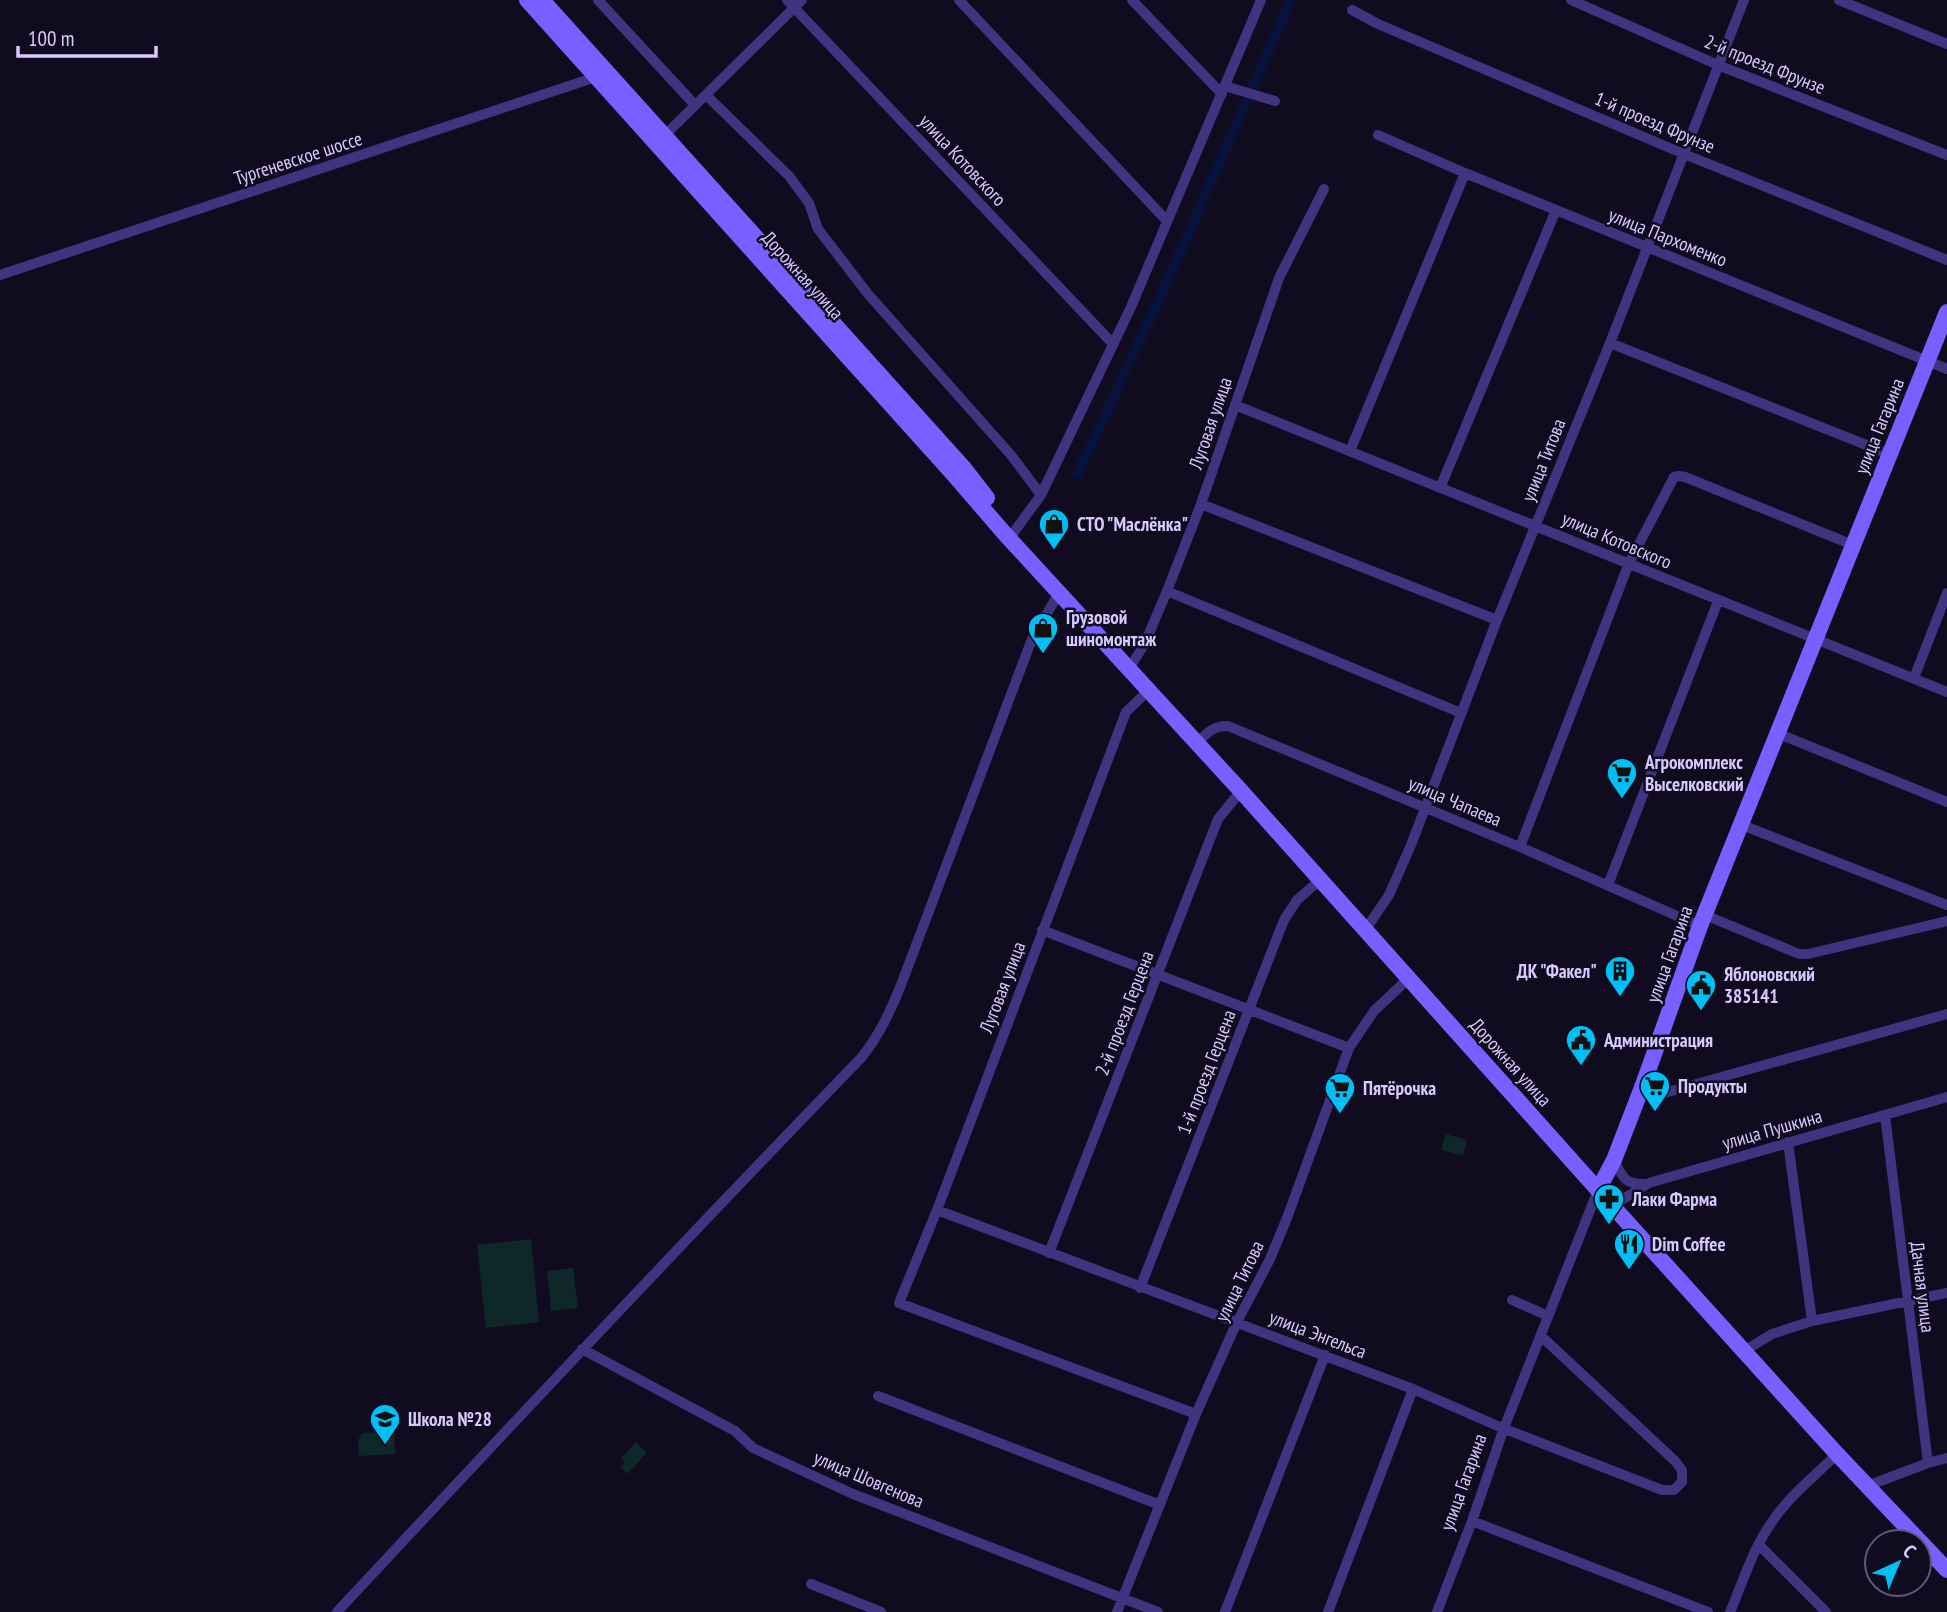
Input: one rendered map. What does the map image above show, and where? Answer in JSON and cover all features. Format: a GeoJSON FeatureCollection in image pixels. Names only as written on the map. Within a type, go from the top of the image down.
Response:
{"type":"FeatureCollection","features":[{"type":"Feature","properties":{"kind":"main road","name":"Дорожная улица"},"geometry":{"type":"LineString","coordinates":[[527,0],[665,135],[963,467],[1047,579]]}},
{"type":"Feature","properties":{"kind":"main road","name":"Дорожная улица"},"geometry":{"type":"LineString","coordinates":[[542,0],[601,74],[1059,593],[1198,742],[1612,1206],[1947,1570]]}},
{"type":"Feature","properties":{"kind":"main road","name":"улица Гагарина"},"geometry":{"type":"LineString","coordinates":[[1598,1190],[1614,1160],[1703,921],[1947,312]]}},
{"type":"Feature","properties":{"kind":"street"},"geometry":{"type":"LineString","coordinates":[[598,0],[695,105]]}},
{"type":"Feature","properties":{"kind":"street"},"geometry":{"type":"LineString","coordinates":[[958,0],[1167,221]]}},
{"type":"Feature","properties":{"kind":"street"},"geometry":{"type":"LineString","coordinates":[[1132,0],[1224,90],[1275,101]]}},
{"type":"Feature","properties":{"kind":"street"},"geometry":{"type":"LineString","coordinates":[[1014,532],[1041,495],[1113,344],[1261,0]]}},
{"type":"Feature","properties":{"kind":"street","name":"2-й проезд Фрунзе"},"geometry":{"type":"LineString","coordinates":[[1571,0],[1718,65],[1947,155]]}},
{"type":"Feature","properties":{"kind":"street","name":"улица Титова"},"geometry":{"type":"LineString","coordinates":[[1366,929],[1389,895],[1426,807],[1497,620],[1610,343],[1744,0]]}},
{"type":"Feature","properties":{"kind":"street"},"geometry":{"type":"LineString","coordinates":[[1839,0],[1947,44]]}},
{"type":"Feature","properties":{"kind":"street"},"geometry":{"type":"LineString","coordinates":[[665,135],[794,3]]}},
{"type":"Feature","properties":{"kind":"street","name":"улица Котовского"},"geometry":{"type":"LineString","coordinates":[[794,3],[1113,344]]}},
{"type":"Feature","properties":{"kind":"street","name":"1-й проезд Фрунзе"},"geometry":{"type":"LineString","coordinates":[[1352,9],[1377,24],[1947,260]]}},
{"type":"Feature","properties":{"kind":"street","name":"Тургеневское шоссе"},"geometry":{"type":"LineString","coordinates":[[0,275],[601,74]]}},
{"type":"Feature","properties":{"kind":"street"},"geometry":{"type":"LineString","coordinates":[[706,95],[789,176],[809,203],[818,229],[868,294],[1000,443],[1041,495]]}},
{"type":"Feature","properties":{"kind":"street","name":"улица Пархоменко"},"geometry":{"type":"LineString","coordinates":[[1378,135],[1947,369]]}},
{"type":"Feature","properties":{"kind":"street"},"geometry":{"type":"LineString","coordinates":[[1349,451],[1465,173]]}},
{"type":"Feature","properties":{"kind":"street","name":"Луговая улица"},"geometry":{"type":"LineString","coordinates":[[1129,670],[1145,643],[1167,591],[1279,278],[1324,189]]}},
{"type":"Feature","properties":{"kind":"street"},"geometry":{"type":"LineString","coordinates":[[1440,488],[1556,210]]}},
{"type":"Feature","properties":{"kind":"street"},"geometry":{"type":"LineString","coordinates":[[1610,343],[1889,454]]}},
{"type":"Feature","properties":{"kind":"street","name":"улица Котовского"},"geometry":{"type":"LineString","coordinates":[[1235,405],[1947,692]]}},
{"type":"Feature","properties":{"kind":"street"},"geometry":{"type":"LineString","coordinates":[[1520,847],[1629,563],[1674,477],[1679,476],[1853,545]]}},
{"type":"Feature","properties":{"kind":"street"},"geometry":{"type":"LineString","coordinates":[[1200,503],[1497,620]]}},
{"type":"Feature","properties":{"kind":"street"},"geometry":{"type":"LineString","coordinates":[[1167,591],[1461,713]]}},
{"type":"Feature","properties":{"kind":"street"},"geometry":{"type":"LineString","coordinates":[[337,1612],[582,1349],[861,1058],[874,1041],[898,994],[1032,639],[1059,593]]}},
{"type":"Feature","properties":{"kind":"street"},"geometry":{"type":"LineString","coordinates":[[1914,678],[1947,593]]}},
{"type":"Feature","properties":{"kind":"street"},"geometry":{"type":"LineString","coordinates":[[1608,885],[1718,601]]}},
{"type":"Feature","properties":{"kind":"street","name":"Луговая улица"},"geometry":{"type":"LineString","coordinates":[[1148,691],[1126,712],[937,1210],[899,1303],[1196,1414]]}},
{"type":"Feature","properties":{"kind":"street","name":"улица Чапаева"},"geometry":{"type":"LineString","coordinates":[[1198,742],[1219,725],[1228,726],[1608,885],[1799,954],[1947,921]]}},
{"type":"Feature","properties":{"kind":"street"},"geometry":{"type":"LineString","coordinates":[[1779,734],[1947,802]]}},
{"type":"Feature","properties":{"kind":"street","name":"2-й проезд Герцена"},"geometry":{"type":"LineString","coordinates":[[1049,1254],[1218,819],[1241,791]]}},
{"type":"Feature","properties":{"kind":"street"},"geometry":{"type":"LineString","coordinates":[[1742,825],[1947,905]]}},
{"type":"Feature","properties":{"kind":"street","name":"1-й проезд Герцена"},"geometry":{"type":"LineString","coordinates":[[1140,1288],[1284,920],[1297,900],[1320,880]]}},
{"type":"Feature","properties":{"kind":"street"},"geometry":{"type":"LineString","coordinates":[[1042,930],[1349,1048]]}},
{"type":"Feature","properties":{"kind":"street","name":"улица Титова"},"geometry":{"type":"LineString","coordinates":[[1117,1612],[1196,1414],[1287,1218],[1349,1048],[1374,1011],[1409,978]]}},
{"type":"Feature","properties":{"kind":"street"},"geometry":{"type":"LineString","coordinates":[[1640,1092],[1657,1095],[1947,1014]]}},
{"type":"Feature","properties":{"kind":"street","name":"улица Пушкина"},"geometry":{"type":"LineString","coordinates":[[1612,1206],[1649,1183],[1947,1097]]}},
{"type":"Feature","properties":{"kind":"street","name":"Дачная улица"},"geometry":{"type":"LineString","coordinates":[[1885,1115],[1928,1463]]}},
{"type":"Feature","properties":{"kind":"street"},"geometry":{"type":"LineString","coordinates":[[1788,1142],[1812,1321]]}},
{"type":"Feature","properties":{"kind":"street"},"geometry":{"type":"LineString","coordinates":[[1614,1160],[1621,1176],[1634,1184],[1649,1183]]}},
{"type":"Feature","properties":{"kind":"street","name":"улица Гагарина"},"geometry":{"type":"LineString","coordinates":[[1437,1612],[1504,1428],[1598,1190]]}},
{"type":"Feature","properties":{"kind":"street","name":"улица Энгельса"},"geometry":{"type":"LineString","coordinates":[[937,1210],[1325,1355],[1662,1490],[1674,1490],[1682,1482],[1682,1470],[1675,1461],[1541,1336]]}},
{"type":"Feature","properties":{"kind":"street"},"geometry":{"type":"LineString","coordinates":[[1744,1350],[1772,1334],[1812,1321],[1947,1293]]}},
{"type":"Feature","properties":{"kind":"street"},"geometry":{"type":"LineString","coordinates":[[1511,1300],[1548,1316]]}},
{"type":"Feature","properties":{"kind":"street","name":"улица Шовгенова"},"geometry":{"type":"LineString","coordinates":[[582,1349],[735,1431],[761,1452],[853,1494],[1158,1612]]}},
{"type":"Feature","properties":{"kind":"street"},"geometry":{"type":"LineString","coordinates":[[1225,1612],[1325,1355]]}},
{"type":"Feature","properties":{"kind":"street"},"geometry":{"type":"LineString","coordinates":[[1328,1612],[1413,1389]]}},
{"type":"Feature","properties":{"kind":"street"},"geometry":{"type":"LineString","coordinates":[[878,1396],[1160,1505]]}},
{"type":"Feature","properties":{"kind":"street"},"geometry":{"type":"LineString","coordinates":[[1730,1612],[1770,1523],[1784,1505],[1838,1454]]}},
{"type":"Feature","properties":{"kind":"street"},"geometry":{"type":"LineString","coordinates":[[1867,1486],[1947,1458]]}},
{"type":"Feature","properties":{"kind":"street"},"geometry":{"type":"LineString","coordinates":[[1472,1521],[1709,1612]]}},
{"type":"Feature","properties":{"kind":"street"},"geometry":{"type":"LineString","coordinates":[[1759,1545],[1826,1612]]}},
{"type":"Feature","properties":{"kind":"street"},"geometry":{"type":"LineString","coordinates":[[811,1584],[881,1612]]}},
{"type":"Feature","properties":{"kind":"green space"},"geometry":{"type":"Polygon","coordinates":[[[1446,1134],[1467,1140],[1463,1156],[1441,1150],[1446,1134]]]}},
{"type":"Feature","properties":{"kind":"green space"},"geometry":{"type":"Polygon","coordinates":[[[531,1239],[539,1322],[486,1328],[477,1245],[531,1239]]]}},
{"type":"Feature","properties":{"kind":"green space"},"geometry":{"type":"Polygon","coordinates":[[[573,1268],[578,1308],[551,1311],[547,1271],[573,1268]]]}},
{"type":"Feature","properties":{"kind":"green space"},"geometry":{"type":"Polygon","coordinates":[[[394,1431],[395,1454],[359,1456],[358,1440],[363,1433],[394,1431]]]}},
{"type":"Feature","properties":{"kind":"green space"},"geometry":{"type":"Polygon","coordinates":[[[636,1442],[647,1453],[627,1474],[621,1467],[625,1462],[621,1458],[636,1442]]]}},
{"type":"Feature","properties":{"kind":"waterway"},"geometry":{"type":"LineString","coordinates":[[1077,474],[1159,300],[1291,0]]}},
{"type":"Feature","properties":{"kind":"place","name":"СТО \"Маслёнка\""},"geometry":{"type":"Point","coordinates":[1054,551]}},
{"type":"Feature","properties":{"kind":"place","name":"Грузовой шиномонтаж"},"geometry":{"type":"Point","coordinates":[1043,655]}},
{"type":"Feature","properties":{"kind":"place","name":"Агрокомплекс Выселковский"},"geometry":{"type":"Point","coordinates":[1622,800]}},
{"type":"Feature","properties":{"kind":"place","name":"ДК \"Факел\""},"geometry":{"type":"Point","coordinates":[1620,998]}},
{"type":"Feature","properties":{"kind":"place","name":"Яблоновский 385141"},"geometry":{"type":"Point","coordinates":[1701,1012]}},
{"type":"Feature","properties":{"kind":"place","name":"Администрация"},"geometry":{"type":"Point","coordinates":[1581,1067]}},
{"type":"Feature","properties":{"kind":"place","name":"Продукты"},"geometry":{"type":"Point","coordinates":[1655,1113]}},
{"type":"Feature","properties":{"kind":"place","name":"Пятёрочка"},"geometry":{"type":"Point","coordinates":[1340,1115]}},
{"type":"Feature","properties":{"kind":"place","name":"Лаки Фарма"},"geometry":{"type":"Point","coordinates":[1609,1226]}},
{"type":"Feature","properties":{"kind":"place","name":"Dim Coffee"},"geometry":{"type":"Point","coordinates":[1629,1271]}},
{"type":"Feature","properties":{"kind":"place","name":"Школа №28"},"geometry":{"type":"Point","coordinates":[385,1446]}}]}
